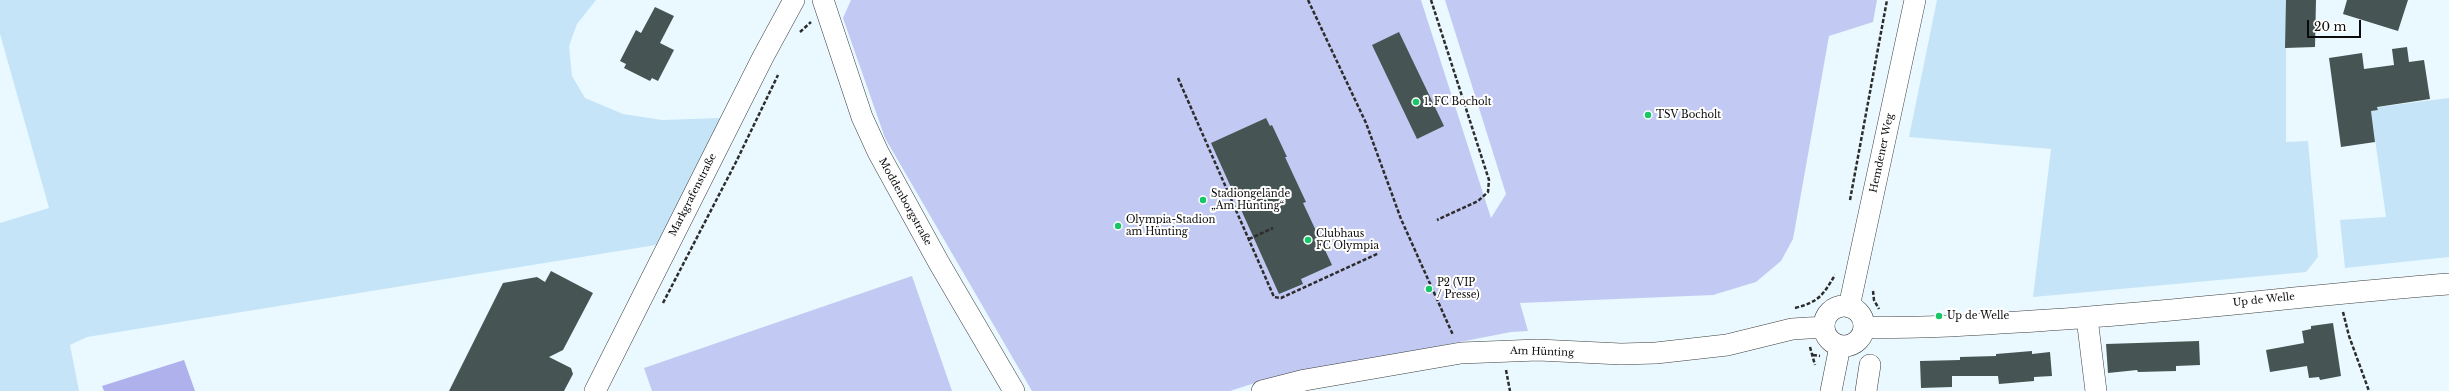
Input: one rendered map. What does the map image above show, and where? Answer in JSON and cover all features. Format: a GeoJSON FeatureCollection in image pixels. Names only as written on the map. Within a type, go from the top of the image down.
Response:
{"type":"FeatureCollection","features":[{"type":"Feature","properties":{"kind":"street","name":"Markgrafenstraße"},"geometry":{"type":"LineString","coordinates":[[595,391],[762,57],[794,0]]}},
{"type":"Feature","properties":{"kind":"street","name":"Hemdener Weg"},"geometry":{"type":"LineString","coordinates":[[1849,307],[1915,0]]}},
{"type":"Feature","properties":{"kind":"street","name":"Moddenborgstraße"},"geometry":{"type":"LineString","coordinates":[[825,5],[862,117],[878,152],[938,263],[1014,391]]}},
{"type":"Feature","properties":{"kind":"street","name":"Up de Welle"},"geometry":{"type":"LineString","coordinates":[[1864,326],[1932,327],[2087,318],[2338,292],[2449,284]]}},
{"type":"Feature","properties":{"kind":"street"},"geometry":{"type":"LineString","coordinates":[[1842,306],[1849,307],[1861,316],[1864,326],[1860,337],[1856,342],[1840,346],[1830,341],[1824,327],[1828,313],[1842,306]]}},
{"type":"Feature","properties":{"kind":"street"},"geometry":{"type":"LineString","coordinates":[[2087,318],[2096,391]]}},
{"type":"Feature","properties":{"kind":"street","name":"Am Hünting"},"geometry":{"type":"LineString","coordinates":[[1262,391],[1305,380],[1462,353],[1538,350],[1621,354],[1656,353],[1727,345],[1792,329],[1824,327]]}},
{"type":"Feature","properties":{"kind":"street"},"geometry":{"type":"LineString","coordinates":[[1831,391],[1840,346]]}},
{"type":"Feature","properties":{"kind":"street"},"geometry":{"type":"LineString","coordinates":[[1866,391],[1870,365]]}},
{"type":"Feature","properties":{"kind":"path"},"geometry":{"type":"LineString","coordinates":[[1308,0],[1366,123],[1401,219],[1462,353]]}},
{"type":"Feature","properties":{"kind":"path"},"geometry":{"type":"LineString","coordinates":[[1430,0],[1489,180],[1488,192],[1478,201],[1437,220]]}},
{"type":"Feature","properties":{"kind":"path"},"geometry":{"type":"LineString","coordinates":[[1850,201],[1887,0]]}},
{"type":"Feature","properties":{"kind":"path"},"geometry":{"type":"LineString","coordinates":[[797,35],[825,5]]}},
{"type":"Feature","properties":{"kind":"path"},"geometry":{"type":"LineString","coordinates":[[661,308],[736,162],[780,70]]}},
{"type":"Feature","properties":{"kind":"path"},"geometry":{"type":"LineString","coordinates":[[1178,78],[1274,297],[1281,298],[1379,253]]}},
{"type":"Feature","properties":{"kind":"path"},"geometry":{"type":"LineString","coordinates":[[1249,239],[1273,228]]}},
{"type":"Feature","properties":{"kind":"path"},"geometry":{"type":"LineString","coordinates":[[1788,309],[1809,305],[1822,297],[1835,275],[1837,268]]}},
{"type":"Feature","properties":{"kind":"path"},"geometry":{"type":"LineString","coordinates":[[2338,292],[2349,336],[2370,391]]}},
{"type":"Feature","properties":{"kind":"path"},"geometry":{"type":"LineString","coordinates":[[1813,355],[1815,363],[1814,370]]}},
{"type":"Feature","properties":{"kind":"shaded area"},"geometry":{"type":"Polygon","coordinates":[[[0,0],[596,0],[577,24],[569,46],[572,76],[585,98],[623,114],[662,120],[721,118],[662,244],[87,337],[70,345],[79,391],[0,391],[0,223],[49,208],[0,34],[0,0]]]}},
{"type":"Feature","properties":{"kind":"shaded area","name":"Stadiongelände „Am Hünting“"},"geometry":{"type":"Polygon","coordinates":[[[851,0],[1421,0],[1491,218],[1506,194],[1445,0],[1877,0],[1873,22],[1829,36],[1793,239],[1781,261],[1756,282],[1713,295],[1520,303],[1528,331],[1511,332],[1264,380],[1230,391],[1032,391],[885,138],[843,18],[851,0]]]}},
{"type":"Feature","properties":{"kind":"shaded area"},"geometry":{"type":"Polygon","coordinates":[[[1937,0],[2286,0],[2286,142],[2308,141],[2318,257],[2306,272],[2033,297],[2051,149],[1909,137],[1937,0]]]}},
{"type":"Feature","properties":{"kind":"shaded area"},"geometry":{"type":"Polygon","coordinates":[[[2449,98],[2449,257],[2345,268],[2340,220],[2386,217],[2371,111],[2378,110],[2378,107],[2449,98]]]}},
{"type":"Feature","properties":{"kind":"shaded area"},"geometry":{"type":"Polygon","coordinates":[[[912,276],[952,391],[652,391],[644,368],[912,276]]]}},
{"type":"Feature","properties":{"kind":"shaded area"},"geometry":{"type":"Polygon","coordinates":[[[184,360],[195,391],[104,391],[102,386],[184,360]]]}},
{"type":"Feature","properties":{"kind":"building"},"geometry":{"type":"Polygon","coordinates":[[[2286,0],[2316,0],[2315,47],[2285,48],[2286,0]]]}},
{"type":"Feature","properties":{"kind":"building"},"geometry":{"type":"Polygon","coordinates":[[[2347,0],[2408,0],[2398,31],[2343,14],[2347,0]]]}},
{"type":"Feature","properties":{"kind":"building"},"geometry":{"type":"Polygon","coordinates":[[[655,7],[674,16],[660,43],[674,50],[658,81],[652,78],[650,81],[624,68],[626,64],[620,61],[636,30],[641,33],[655,7]]]}},
{"type":"Feature","properties":{"kind":"building","name":"1. FC Bocholt"},"geometry":{"type":"Polygon","coordinates":[[[1399,32],[1444,126],[1417,139],[1372,45],[1399,32]]]}},
{"type":"Feature","properties":{"kind":"building"},"geometry":{"type":"Polygon","coordinates":[[[2407,47],[2409,62],[2424,60],[2430,99],[2377,107],[2378,110],[2371,111],[2375,142],[2341,147],[2329,58],[2362,53],[2364,69],[2394,65],[2392,49],[2407,47]]]}},
{"type":"Feature","properties":{"kind":"building"},"geometry":{"type":"Polygon","coordinates":[[[1266,118],[1270,126],[1272,125],[1287,157],[1285,157],[1306,202],[1303,203],[1332,265],[1301,279],[1303,284],[1279,294],[1211,143],[1266,118]]]}},
{"type":"Feature","properties":{"kind":"building"},"geometry":{"type":"Polygon","coordinates":[[[551,271],[593,293],[563,350],[549,357],[571,368],[573,374],[564,391],[449,391],[503,283],[537,277],[545,282],[551,271]]]}},
{"type":"Feature","properties":{"kind":"building"},"geometry":{"type":"Polygon","coordinates":[[[2333,323],[2341,376],[2320,380],[2319,377],[2309,378],[2307,366],[2270,372],[2266,350],[2304,343],[2302,331],[2311,329],[2311,326],[2333,323]]]}},
{"type":"Feature","properties":{"kind":"building"},"geometry":{"type":"Polygon","coordinates":[[[2199,341],[2200,365],[2176,366],[2176,371],[2138,372],[2137,370],[2108,373],[2106,344],[2199,341]]]}},
{"type":"Feature","properties":{"kind":"building"},"geometry":{"type":"Polygon","coordinates":[[[2032,351],[2032,354],[2050,352],[2052,376],[2034,377],[2034,381],[1999,384],[1998,376],[1952,376],[1952,387],[1921,388],[1920,361],[1960,360],[1960,357],[1996,356],[1996,354],[2032,351]]]}},
{"type":"Feature","properties":{"kind":"place","name":"1. FC Bocholt"},"geometry":{"type":"Point","coordinates":[1416,102]}},
{"type":"Feature","properties":{"kind":"place","name":"TSV Bocholt"},"geometry":{"type":"Point","coordinates":[1648,115]}},
{"type":"Feature","properties":{"kind":"place","name":"Stadiongelände „Am Hünting“"},"geometry":{"type":"Point","coordinates":[1203,200]}},
{"type":"Feature","properties":{"kind":"place","name":"Olympia-Stadion am Hünting"},"geometry":{"type":"Point","coordinates":[1118,226]}},
{"type":"Feature","properties":{"kind":"place","name":"Clubhaus FC Olympia"},"geometry":{"type":"Point","coordinates":[1308,240]}},
{"type":"Feature","properties":{"kind":"place","name":"P2 (VIP / Presse)"},"geometry":{"type":"Point","coordinates":[1429,289]}},
{"type":"Feature","properties":{"kind":"place","name":"Up de Welle"},"geometry":{"type":"Point","coordinates":[1939,316]}}]}
